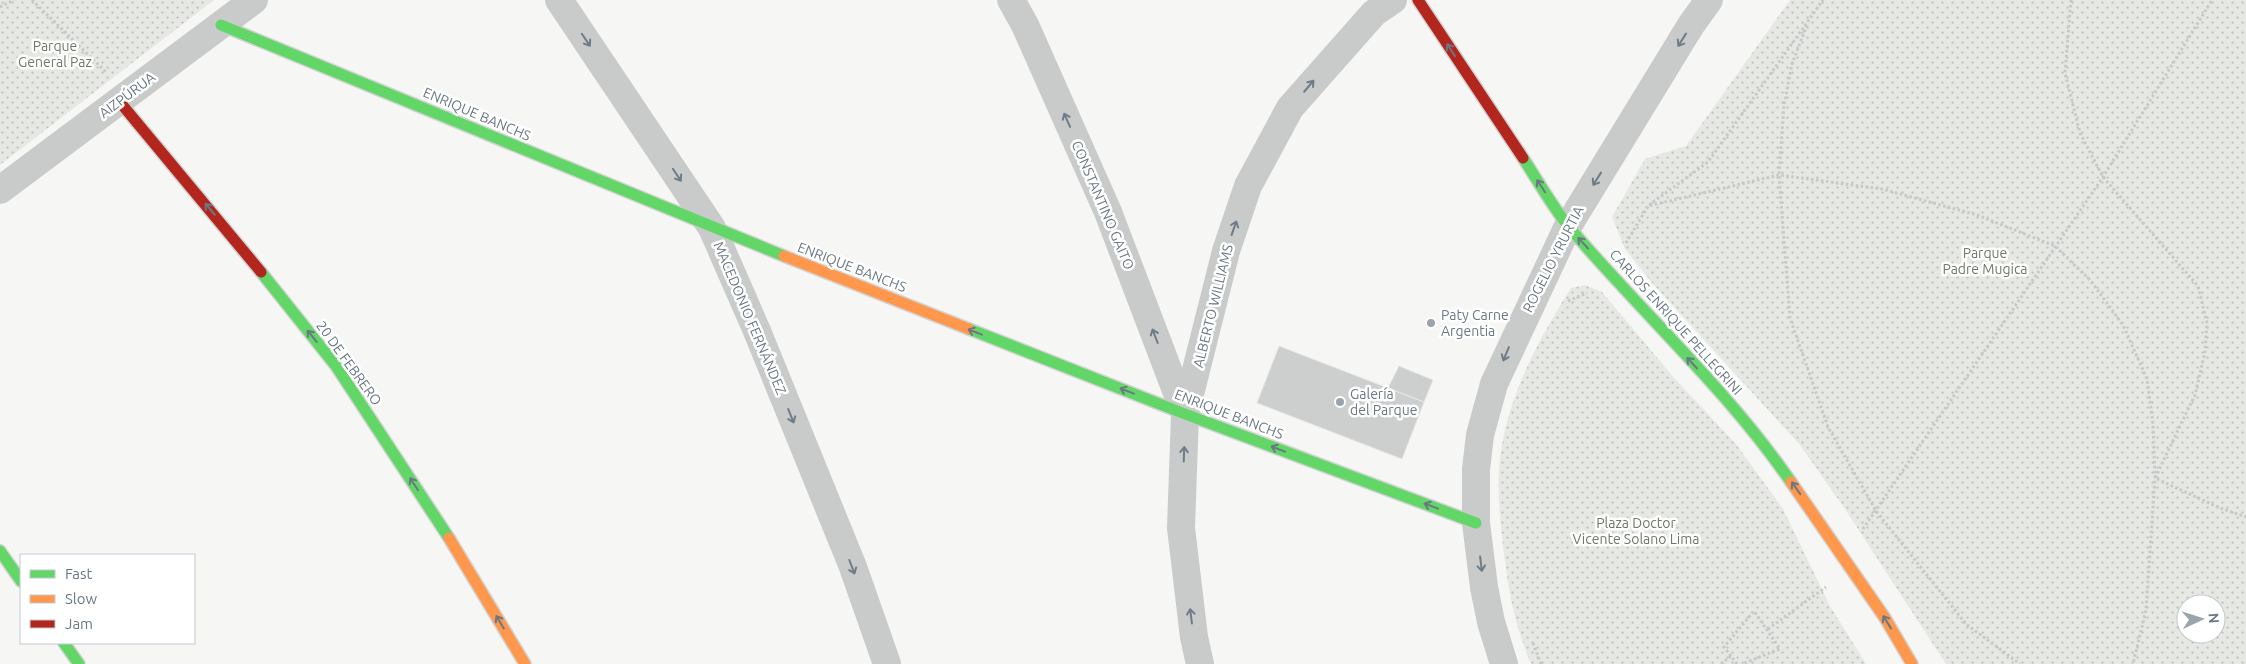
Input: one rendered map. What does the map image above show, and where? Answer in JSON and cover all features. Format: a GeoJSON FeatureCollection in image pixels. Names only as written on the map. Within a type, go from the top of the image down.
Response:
{"type":"FeatureCollection","features":[{"type":"Feature","properties":{"kind":"street","name":"AIZPÚRUA"},"geometry":{"type":"LineString","coordinates":[[0,190],[254,0]]}},
{"type":"Feature","properties":{"kind":"street","name":"MACEDONIO FERNÁNDEZ"},"geometry":{"type":"LineString","coordinates":[[559,0],[712,228],[757,331],[849,558],[887,664]]}},
{"type":"Feature","properties":{"kind":"street","name":"CONSTANTINO GAITO"},"geometry":{"type":"LineString","coordinates":[[1011,0],[1025,25],[1108,212],[1185,414]]}},
{"type":"Feature","properties":{"kind":"street","name":"ALBERTO WILLIAMS"},"geometry":{"type":"LineString","coordinates":[[1200,664],[1194,637],[1181,528],[1185,414],[1226,251],[1248,186],[1290,108],[1374,13],[1393,0]]}},
{"type":"Feature","properties":{"kind":"street","name":"CARLOS ENRIQUE PELLEGRINI"},"geometry":{"type":"LineString","coordinates":[[1418,0],[1568,226],[1727,400],[1768,450],[1885,618],[1912,664]]}},
{"type":"Feature","properties":{"kind":"street","name":"ROGELIO YRURTIA"},"geometry":{"type":"LineString","coordinates":[[1504,664],[1491,622],[1484,587],[1476,523],[1476,469],[1480,435],[1494,384],[1568,226],[1686,33],[1709,0]]}},
{"type":"Feature","properties":{"kind":"street","name":"ENRIQUE BANCHS"},"geometry":{"type":"LineString","coordinates":[[222,24],[712,228],[1185,414],[1476,523]]}},
{"type":"Feature","properties":{"kind":"street","name":"20 DE FEBRERO"},"geometry":{"type":"LineString","coordinates":[[124,97],[219,220],[336,366],[433,512],[525,664]]}},
{"type":"Feature","properties":{"kind":"street"},"geometry":{"type":"LineString","coordinates":[[0,551],[20,580]]}},
{"type":"Feature","properties":{"kind":"path"},"geometry":{"type":"LineString","coordinates":[[0,7],[14,0]]}},
{"type":"Feature","properties":{"kind":"path"},"geometry":{"type":"LineString","coordinates":[[32,0],[124,97]]}},
{"type":"Feature","properties":{"kind":"path"},"geometry":{"type":"LineString","coordinates":[[1563,309],[1568,300],[1590,292],[1609,270],[1648,206],[1708,162],[1823,0]]}},
{"type":"Feature","properties":{"kind":"path"},"geometry":{"type":"LineString","coordinates":[[2071,0],[2065,73],[2080,133],[2103,177],[2198,286],[2207,323],[2205,352],[2195,395],[2155,478]]}},
{"type":"Feature","properties":{"kind":"path"},"geometry":{"type":"LineString","coordinates":[[1843,557],[2103,177],[2212,0]]}},
{"type":"Feature","properties":{"kind":"path"},"geometry":{"type":"LineString","coordinates":[[1806,25],[1792,64],[1784,105],[1779,175],[1790,318],[1828,427],[1876,511],[1966,624],[2020,664]]}},
{"type":"Feature","properties":{"kind":"path"},"geometry":{"type":"LineString","coordinates":[[1648,206],[1779,175],[1882,189],[1977,215],[2055,246],[2090,280],[2123,325],[2147,379],[2153,424],[2155,478],[2146,610],[2133,664]]}},
{"type":"Feature","properties":{"kind":"path"},"geometry":{"type":"LineString","coordinates":[[2155,478],[2220,508],[2246,517]]}},
{"type":"Feature","properties":{"kind":"path"},"geometry":{"type":"LineString","coordinates":[[1768,630],[1851,570]]}},
{"type":"Feature","properties":{"kind":"path"},"geometry":{"type":"LineString","coordinates":[[1737,664],[1724,647],[1754,611],[1780,649],[1742,664]]}},
{"type":"Feature","properties":{"kind":"path"},"geometry":{"type":"LineString","coordinates":[[1532,640],[1541,664]]}},
{"type":"Feature","properties":{"kind":"path"},"geometry":{"type":"LineString","coordinates":[[1721,664],[1731,656]]}},
{"type":"Feature","properties":{"kind":"green space","name":"Parque General Paz"},"geometry":{"type":"Polygon","coordinates":[[[0,0],[214,0],[0,165],[0,0]]]}},
{"type":"Feature","properties":{"kind":"green space","name":"Parque Padre Mugica"},"geometry":{"type":"Polygon","coordinates":[[[1790,0],[2246,0],[2246,664],[1946,664],[1845,509],[1800,445],[1653,284],[1625,249],[1612,217],[1645,159],[1686,146],[1790,0]]]}},
{"type":"Feature","properties":{"kind":"green space","name":"Plaza Doctor Vicente Solano Lima"},"geometry":{"type":"Polygon","coordinates":[[[1585,285],[1602,292],[1675,379],[1736,444],[1783,509],[1830,606],[1866,664],[1531,664],[1517,623],[1506,569],[1499,502],[1501,451],[1511,408],[1537,346],[1571,288],[1585,285]]]}},
{"type":"Feature","properties":{"kind":"building","name":"Galería del Parque"},"geometry":{"type":"Polygon","coordinates":[[[1279,346],[1424,402],[1402,459],[1257,403],[1279,346]]]}},
{"type":"Feature","properties":{"kind":"building"},"geometry":{"type":"Polygon","coordinates":[[[1399,366],[1433,380],[1424,402],[1388,388],[1399,366]]]}},
{"type":"Feature","properties":{"kind":"traffic: fast"},"geometry":{"type":"LineString","coordinates":[[221,25],[784,256]]}},
{"type":"Feature","properties":{"kind":"traffic: fast"},"geometry":{"type":"LineString","coordinates":[[1523,158],[1569,227],[1740,415],[1791,482]]}},
{"type":"Feature","properties":{"kind":"traffic: fast"},"geometry":{"type":"LineString","coordinates":[[261,272],[336,366],[449,538]]}},
{"type":"Feature","properties":{"kind":"traffic: fast"},"geometry":{"type":"LineString","coordinates":[[969,329],[1185,414],[1476,523]]}},
{"type":"Feature","properties":{"kind":"traffic: fast"},"geometry":{"type":"LineString","coordinates":[[0,551],[20,580]]}},
{"type":"Feature","properties":{"kind":"traffic: fast"},"geometry":{"type":"LineString","coordinates":[[65,644],[79,664]]}},
{"type":"Feature","properties":{"kind":"traffic: slow"},"geometry":{"type":"LineString","coordinates":[[784,256],[969,329]]}},
{"type":"Feature","properties":{"kind":"traffic: slow"},"geometry":{"type":"LineString","coordinates":[[1791,482],[1885,618],[1912,664]]}},
{"type":"Feature","properties":{"kind":"traffic: slow"},"geometry":{"type":"LineString","coordinates":[[449,538],[525,664]]}},
{"type":"Feature","properties":{"kind":"traffic: jam"},"geometry":{"type":"LineString","coordinates":[[1418,0],[1523,158]]}},
{"type":"Feature","properties":{"kind":"traffic: jam"},"geometry":{"type":"LineString","coordinates":[[119,101],[261,272]]}},
{"type":"Feature","properties":{"kind":"place","name":"Paty Carne Argentia"},"geometry":{"type":"Point","coordinates":[1431,323]}},
{"type":"Feature","properties":{"kind":"place","name":"Galería del Parque"},"geometry":{"type":"Point","coordinates":[1340,402]}}]}
